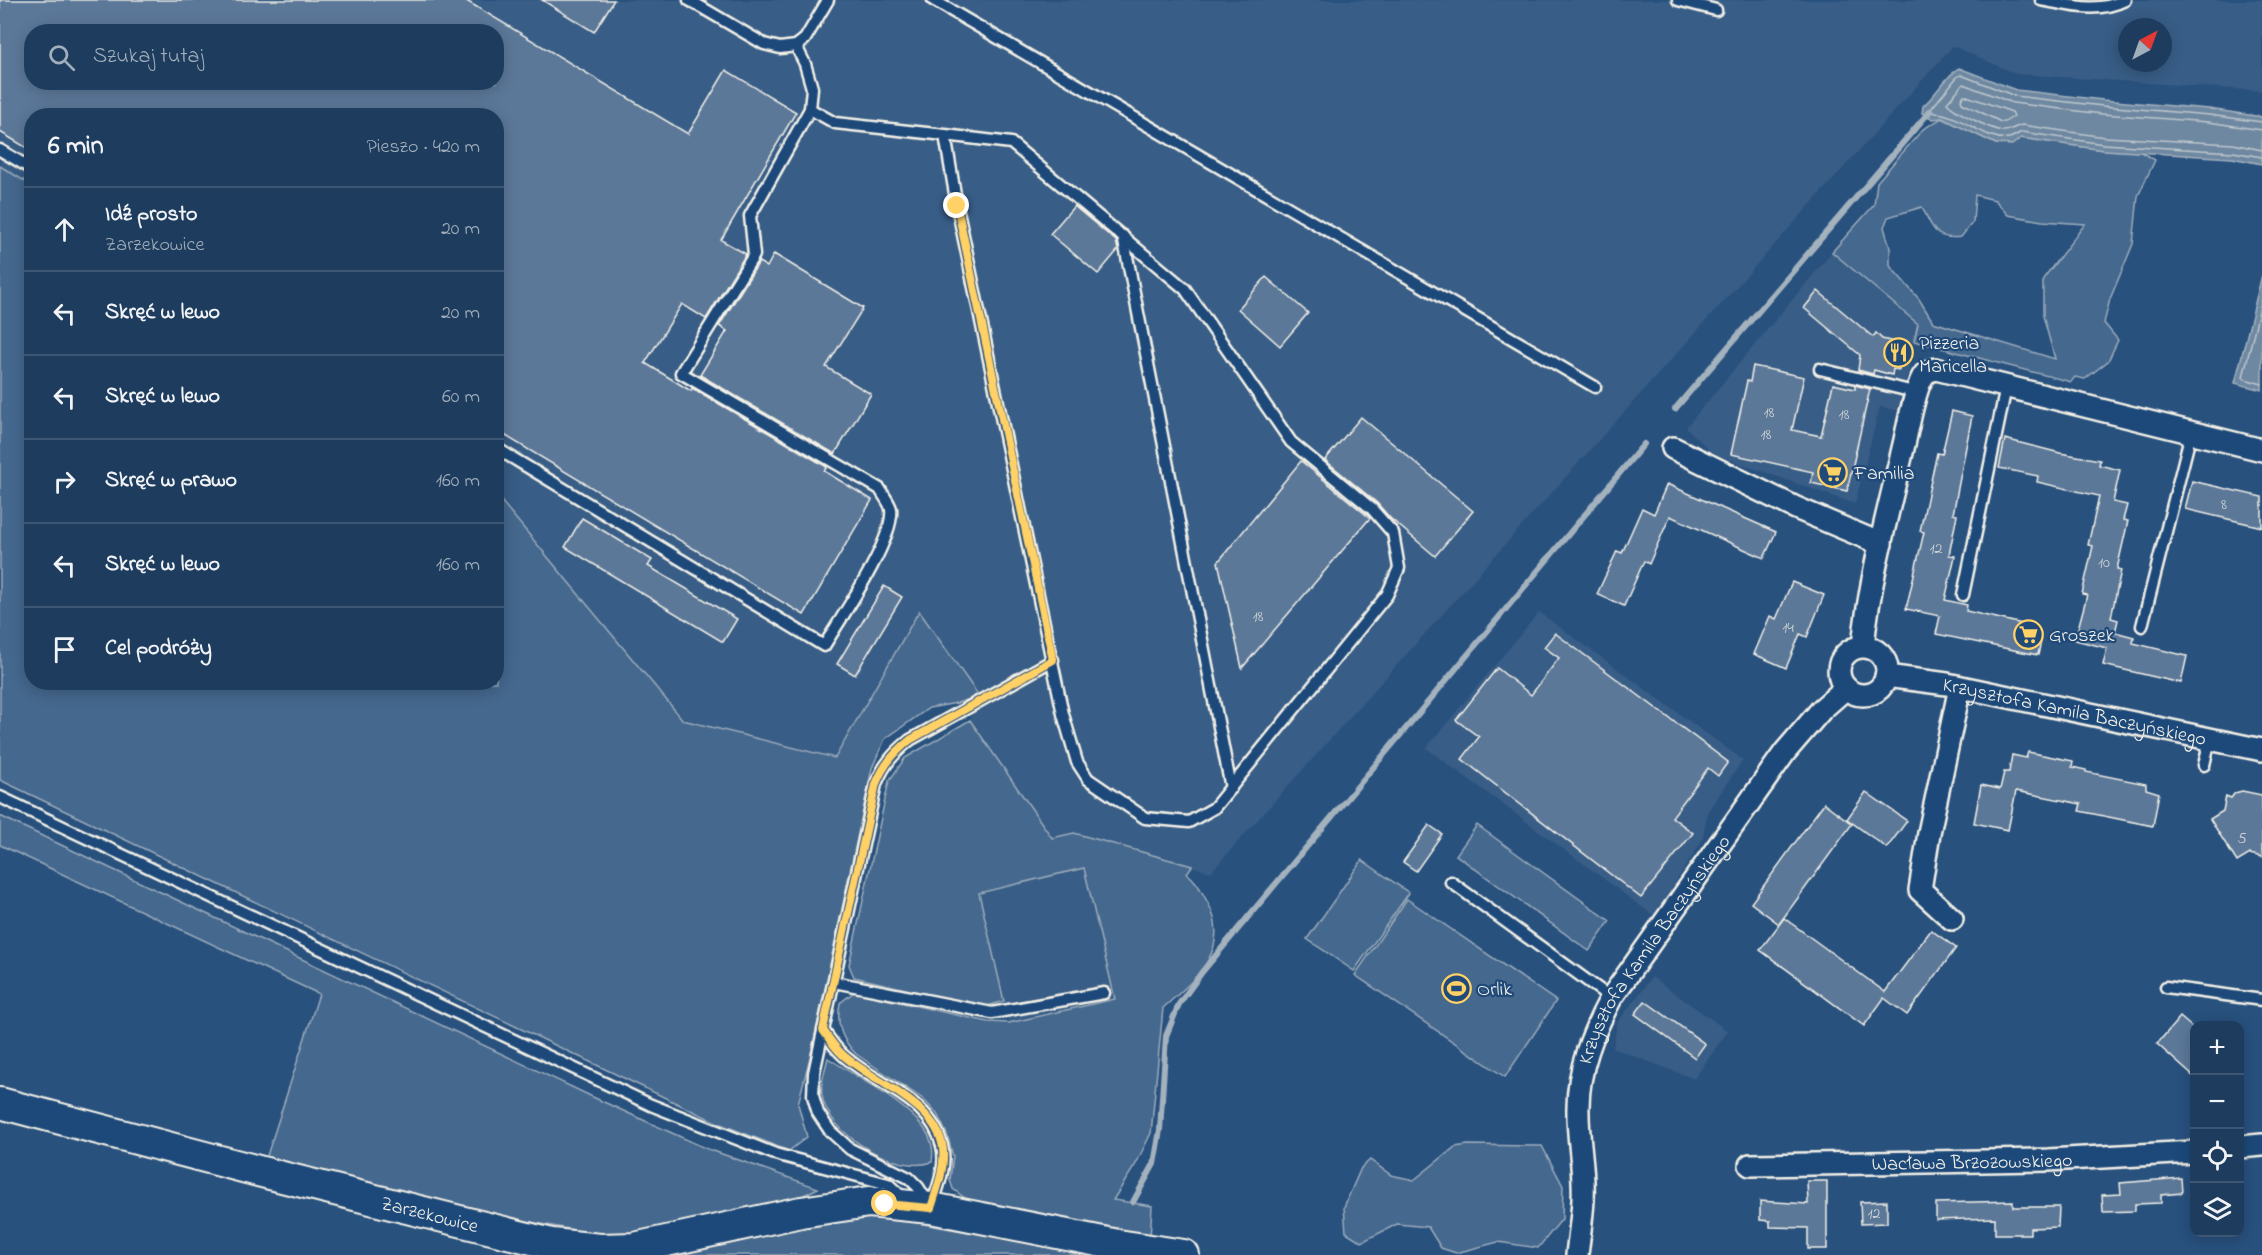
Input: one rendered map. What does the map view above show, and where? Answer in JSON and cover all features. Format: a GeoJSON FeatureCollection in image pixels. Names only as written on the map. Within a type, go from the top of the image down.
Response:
{"type":"FeatureCollection","features":[{"type":"Feature","properties":{"kind":"street"},"geometry":{"type":"LineString","coordinates":[[1863,646],[1868,600],[1924,374],[1936,369],[2262,450]]}},
{"type":"Feature","properties":{"kind":"street"},"geometry":{"type":"LineString","coordinates":[[1673,448],[1796,508],[1881,543]]}},
{"type":"Feature","properties":{"kind":"street"},"geometry":{"type":"LineString","coordinates":[[1863,646],[1872,648],[1885,662],[1886,676],[1880,687],[1873,692],[1863,695],[1854,693],[1841,681],[1840,663],[1851,650],[1863,646]]}},
{"type":"Feature","properties":{"kind":"street","name":"Krzysztofa Kamila Baczyńskiego"},"geometry":{"type":"LineString","coordinates":[[1886,676],[1960,687],[2262,750]]}},
{"type":"Feature","properties":{"kind":"street"},"geometry":{"type":"LineString","coordinates":[[1952,920],[1920,890],[1929,833],[1960,687]]}},
{"type":"Feature","properties":{"kind":"street","name":"Krzysztofa Kamila Baczyńskiego"},"geometry":{"type":"LineString","coordinates":[[1577,1255],[1583,1198],[1578,1107],[1582,1072],[1590,1042],[1611,998],[1785,752],[1822,709],[1846,688]]}},
{"type":"Feature","properties":{"kind":"street","name":"Zarzekowice"},"geometry":{"type":"LineString","coordinates":[[0,1103],[262,1173],[552,1244],[600,1249],[634,1248],[801,1212],[869,1202],[931,1208],[1118,1245],[1184,1255]]}},
{"type":"Feature","properties":{"kind":"street"},"geometry":{"type":"LineString","coordinates":[[2244,1147],[2262,1145]]}},
{"type":"Feature","properties":{"kind":"street","name":"Wacława Brzozowskiego"},"geometry":{"type":"LineString","coordinates":[[1750,1165],[2048,1160],[2190,1152]]}},
{"type":"Feature","properties":{"kind":"lane"},"geometry":{"type":"LineString","coordinates":[[689,0],[764,44],[780,48],[795,46],[805,39],[828,0]]}},
{"type":"Feature","properties":{"kind":"lane"},"geometry":{"type":"LineString","coordinates":[[933,0],[1595,387]]}},
{"type":"Feature","properties":{"kind":"lane"},"geometry":{"type":"LineString","coordinates":[[1678,0],[1716,10]]}},
{"type":"Feature","properties":{"kind":"lane"},"geometry":{"type":"LineString","coordinates":[[2041,0],[2086,9],[2112,6],[2125,0]]}},
{"type":"Feature","properties":{"kind":"lane"},"geometry":{"type":"LineString","coordinates":[[504,453],[825,646],[874,561],[890,524],[891,508],[880,489],[681,373],[754,255],[750,216],[810,109],[812,88],[805,64],[795,46]]}},
{"type":"Feature","properties":{"kind":"lane"},"geometry":{"type":"LineString","coordinates":[[810,109],[835,123],[1011,142],[1185,289],[1291,442],[1372,509],[1393,533],[1399,568],[1388,595],[1214,808],[1189,822],[1145,818],[1088,779],[1077,762],[1064,714],[957,206],[945,135]]}},
{"type":"Feature","properties":{"kind":"lane"},"geometry":{"type":"LineString","coordinates":[[0,150],[24,164]]}},
{"type":"Feature","properties":{"kind":"lane"},"geometry":{"type":"LineString","coordinates":[[1123,236],[1231,788]]}},
{"type":"Feature","properties":{"kind":"lane"},"geometry":{"type":"LineString","coordinates":[[1820,369],[1919,387]]}},
{"type":"Feature","properties":{"kind":"lane"},"geometry":{"type":"LineString","coordinates":[[1963,595],[2006,387]]}},
{"type":"Feature","properties":{"kind":"lane"},"geometry":{"type":"LineString","coordinates":[[2142,626],[2191,433]]}},
{"type":"Feature","properties":{"kind":"lane"},"geometry":{"type":"LineString","coordinates":[[931,1208],[918,1187],[909,1178],[850,1149],[830,1131],[818,1113],[813,1096],[814,1073],[876,784],[884,766],[894,753],[910,740],[1053,660]]}},
{"type":"Feature","properties":{"kind":"lane"},"geometry":{"type":"LineString","coordinates":[[2204,765],[2210,739]]}},
{"type":"Feature","properties":{"kind":"lane"},"geometry":{"type":"LineString","coordinates":[[0,797],[651,1105],[775,1154],[888,1184],[903,1198],[931,1208]]}},
{"type":"Feature","properties":{"kind":"lane"},"geometry":{"type":"LineString","coordinates":[[1451,882],[1611,998]]}},
{"type":"Feature","properties":{"kind":"lane"},"geometry":{"type":"LineString","coordinates":[[834,982],[992,1014],[1104,993]]}},
{"type":"Feature","properties":{"kind":"lane"},"geometry":{"type":"LineString","coordinates":[[2166,987],[2262,1000]]}},
{"type":"Feature","properties":{"kind":"lane"},"geometry":{"type":"LineString","coordinates":[[823,1030],[843,1055],[915,1104],[933,1125],[943,1147],[942,1175],[931,1208]]}},
{"type":"Feature","properties":{"kind":"shaded area"},"geometry":{"type":"Polygon","coordinates":[[[0,0],[2262,0],[2262,91],[2016,74],[1953,46],[1211,872],[1074,833],[1052,838],[970,720],[978,696],[919,611],[835,758],[683,719],[504,504],[504,108],[24,108],[24,181],[0,166],[0,0]]]}},
{"type":"Feature","properties":{"kind":"shaded area"},"geometry":{"type":"Polygon","coordinates":[[[1942,118],[1996,144],[2012,144],[2020,138],[2104,150],[2139,151],[2155,160],[2138,196],[2133,244],[2110,299],[2104,323],[2118,340],[2108,361],[2085,379],[2075,377],[2071,382],[1914,341],[1918,324],[1832,252],[1874,205],[1877,182],[1923,129],[1942,118]],[[1975,195],[1973,222],[1961,237],[1945,237],[1935,231],[1922,207],[1888,217],[1884,227],[1890,248],[1890,266],[1919,299],[1933,322],[2055,359],[2043,316],[2043,279],[2085,224],[2042,221],[2008,215],[1995,200],[1975,195]]]}},
{"type":"Feature","properties":{"kind":"shaded area"},"geometry":{"type":"Polygon","coordinates":[[[0,166],[24,181],[24,690],[504,690],[504,504],[683,720],[835,758],[919,611],[979,696],[929,708],[885,739],[872,768],[812,1049],[798,1104],[807,1137],[789,1151],[718,1123],[0,780],[0,166]]]}},
{"type":"Feature","properties":{"kind":"shaded area"},"geometry":{"type":"Polygon","coordinates":[[[1832,252],[1918,324],[1900,411],[1880,407],[1855,504],[1713,454],[1686,427],[1832,252]]]}},
{"type":"Feature","properties":{"kind":"shaded area"},"geometry":{"type":"Polygon","coordinates":[[[1539,612],[1743,760],[1708,811],[1702,841],[1654,916],[1426,748],[1539,612]]]}},
{"type":"Feature","properties":{"kind":"shaded area"},"geometry":{"type":"Polygon","coordinates":[[[970,720],[1052,838],[1074,833],[1192,866],[1187,873],[1201,890],[1215,920],[1216,935],[1213,949],[1206,963],[1187,986],[1163,1008],[1151,1133],[1136,1164],[1113,1200],[1152,1206],[1150,1239],[969,1201],[953,1189],[950,1180],[953,1156],[947,1134],[937,1114],[923,1099],[856,1054],[843,1037],[839,1024],[840,1003],[854,992],[988,1022],[1009,1023],[1115,999],[1084,868],[979,893],[1004,1001],[984,1007],[854,977],[849,965],[889,781],[905,758],[970,720]]]}},
{"type":"Feature","properties":{"kind":"shaded area"},"geometry":{"type":"Polygon","coordinates":[[[0,816],[597,1099],[705,1148],[818,1188],[790,1202],[650,1232],[596,1234],[428,1203],[265,1162],[319,994],[0,845],[0,816]]]}},
{"type":"Feature","properties":{"kind":"shaded area"},"geometry":{"type":"Polygon","coordinates":[[[1477,825],[1610,921],[1589,951],[1456,855],[1477,825]]]}},
{"type":"Feature","properties":{"kind":"shaded area"},"geometry":{"type":"Polygon","coordinates":[[[1362,860],[1409,893],[1354,971],[1307,939],[1362,860]]]}},
{"type":"Feature","properties":{"kind":"shaded area"},"geometry":{"type":"Polygon","coordinates":[[[1084,868],[1115,999],[1009,1023],[979,892],[1084,868]]]}},
{"type":"Feature","properties":{"kind":"shaded area","name":"Orlik"},"geometry":{"type":"Polygon","coordinates":[[[1407,899],[1556,1001],[1505,1077],[1355,975],[1407,899]]]}},
{"type":"Feature","properties":{"kind":"shaded area"},"geometry":{"type":"Polygon","coordinates":[[[1652,977],[1728,1031],[1694,1079],[1613,1048],[1617,1023],[1652,977]]]}},
{"type":"Feature","properties":{"kind":"shaded area"},"geometry":{"type":"Polygon","coordinates":[[[828,1058],[892,1099],[915,1118],[930,1139],[932,1162],[917,1164],[883,1157],[850,1137],[836,1124],[827,1110],[822,1095],[822,1082],[828,1058]]]}},
{"type":"Feature","properties":{"kind":"shaded area"},"geometry":{"type":"Polygon","coordinates":[[[1468,1145],[1542,1146],[1563,1186],[1562,1219],[1538,1248],[1498,1242],[1456,1253],[1441,1248],[1428,1227],[1397,1224],[1362,1242],[1346,1232],[1344,1207],[1361,1168],[1370,1160],[1391,1175],[1414,1180],[1455,1147],[1468,1145]]]}},
{"type":"Feature","properties":{"kind":"shaded area"},"geometry":{"type":"Polygon","coordinates":[[[883,1217],[1099,1255],[661,1255],[827,1218],[883,1217]]]}},
{"type":"Feature","properties":{"kind":"water"},"geometry":{"type":"Polygon","coordinates":[[[1959,68],[2016,90],[2209,109],[2262,117],[2262,164],[2232,158],[2104,150],[2021,138],[2012,145],[1996,144],[1942,118],[1933,119],[1922,113],[1923,106],[1959,68]]]}},
{"type":"Feature","properties":{"kind":"water"},"geometry":{"type":"Polygon","coordinates":[[[2262,275],[2262,390],[2235,383],[2262,275]]]}},
{"type":"Feature","properties":{"kind":"building"},"geometry":{"type":"Polygon","coordinates":[[[0,0],[465,0],[688,134],[726,70],[796,112],[721,240],[746,254],[706,319],[682,304],[645,363],[827,467],[824,471],[872,500],[804,615],[504,435],[504,108],[24,108],[24,146],[0,132],[0,0]]]}},
{"type":"Feature","properties":{"kind":"building"},"geometry":{"type":"Polygon","coordinates":[[[542,0],[614,0],[594,32],[542,0]]]}},
{"type":"Feature","properties":{"kind":"building"},"geometry":{"type":"Polygon","coordinates":[[[1074,206],[1116,241],[1118,250],[1098,274],[1050,234],[1074,206]]]}},
{"type":"Feature","properties":{"kind":"building"},"geometry":{"type":"Polygon","coordinates":[[[774,254],[863,308],[826,367],[871,394],[835,454],[700,375],[727,331],[719,326],[759,262],[767,267],[774,254]]]}},
{"type":"Feature","properties":{"kind":"building"},"geometry":{"type":"Polygon","coordinates":[[[1266,277],[1308,313],[1280,346],[1238,309],[1266,277]]]}},
{"type":"Feature","properties":{"kind":"building"},"geometry":{"type":"Polygon","coordinates":[[[1818,291],[1873,337],[1876,333],[1882,339],[1907,345],[1905,359],[1900,359],[1899,370],[1893,369],[1892,375],[1874,370],[1873,374],[1858,370],[1860,355],[1804,308],[1818,291]]]}},
{"type":"Feature","properties":{"kind":"building"},"geometry":{"type":"Polygon","coordinates":[[[1753,366],[1804,377],[1792,430],[1821,436],[1833,384],[1855,389],[1855,385],[1870,389],[1847,491],[1811,483],[1813,472],[1731,454],[1747,381],[1750,382],[1753,366]]]}},
{"type":"Feature","properties":{"kind":"building"},"geometry":{"type":"Polygon","coordinates":[[[1952,411],[1972,416],[1953,514],[1957,515],[1949,555],[1955,556],[1945,600],[1967,605],[1966,611],[2035,627],[2041,641],[2038,655],[1936,634],[1940,616],[1906,609],[1924,532],[1920,531],[1937,453],[1942,454],[1952,411]]]}},
{"type":"Feature","properties":{"kind":"building"},"geometry":{"type":"Polygon","coordinates":[[[1361,417],[1473,511],[1435,556],[1325,460],[1361,417]]]}},
{"type":"Feature","properties":{"kind":"building"},"geometry":{"type":"Polygon","coordinates":[[[2005,439],[2100,460],[2099,465],[2120,470],[2113,502],[2127,505],[2123,520],[2128,521],[2117,569],[2121,570],[2111,618],[2118,620],[2115,632],[2134,637],[2133,643],[2187,656],[2181,683],[2103,665],[2107,648],[2075,640],[2087,595],[2082,594],[2093,546],[2088,545],[2099,496],[2037,482],[2038,476],[1999,468],[2005,439]]]}},
{"type":"Feature","properties":{"kind":"building"},"geometry":{"type":"Polygon","coordinates":[[[1301,461],[1370,518],[1242,668],[1218,562],[1301,461]]]}},
{"type":"Feature","properties":{"kind":"building"},"geometry":{"type":"Polygon","coordinates":[[[2192,481],[2262,497],[2262,527],[2185,509],[2192,481]]]}},
{"type":"Feature","properties":{"kind":"building"},"geometry":{"type":"Polygon","coordinates":[[[1667,484],[1776,532],[1764,558],[1670,516],[1649,564],[1644,561],[1624,606],[1597,594],[1617,551],[1622,553],[1642,508],[1654,514],[1667,484]]]}},
{"type":"Feature","properties":{"kind":"building"},"geometry":{"type":"Polygon","coordinates":[[[582,518],[652,560],[648,566],[737,619],[723,642],[565,547],[582,518]]]}},
{"type":"Feature","properties":{"kind":"building"},"geometry":{"type":"Polygon","coordinates":[[[1792,582],[1824,595],[1807,637],[1800,634],[1786,668],[1754,654],[1770,616],[1776,619],[1792,582]]]}},
{"type":"Feature","properties":{"kind":"building"},"geometry":{"type":"Polygon","coordinates":[[[884,586],[902,597],[855,675],[837,664],[884,586]]]}},
{"type":"Feature","properties":{"kind":"building"},"geometry":{"type":"Polygon","coordinates":[[[1555,633],[1728,762],[1718,776],[1708,768],[1672,817],[1693,833],[1641,898],[1462,759],[1479,737],[1456,720],[1497,668],[1531,695],[1559,658],[1544,647],[1555,633]]]}},
{"type":"Feature","properties":{"kind":"building"},"geometry":{"type":"Polygon","coordinates":[[[2028,752],[2073,761],[2072,767],[2086,770],[2086,772],[2146,784],[2146,789],[2159,793],[2153,826],[2079,811],[2081,804],[2016,791],[2008,830],[1974,823],[1981,785],[2000,789],[2004,772],[2009,772],[2012,755],[2026,758],[2028,752]]]}},
{"type":"Feature","properties":{"kind":"building"},"geometry":{"type":"Polygon","coordinates":[[[2242,791],[2262,795],[2262,857],[2250,854],[2237,862],[2210,819],[2223,811],[2226,796],[2231,798],[2235,793],[2242,791]]]}},
{"type":"Feature","properties":{"kind":"building"},"geometry":{"type":"Polygon","coordinates":[[[1866,792],[1907,821],[1887,848],[1847,819],[1866,792]]]}},
{"type":"Feature","properties":{"kind":"building"},"geometry":{"type":"Polygon","coordinates":[[[1824,803],[1852,824],[1779,924],[1751,903],[1824,803]]]}},
{"type":"Feature","properties":{"kind":"building"},"geometry":{"type":"Polygon","coordinates":[[[1429,825],[1442,834],[1416,871],[1403,862],[1429,825]]]}},
{"type":"Feature","properties":{"kind":"building"},"geometry":{"type":"Polygon","coordinates":[[[1784,918],[1885,992],[1931,930],[1956,948],[1907,1015],[1884,998],[1864,1026],[1760,950],[1784,918]]]}},
{"type":"Feature","properties":{"kind":"building"},"geometry":{"type":"Polygon","coordinates":[[[1645,1001],[1705,1044],[1695,1058],[1635,1014],[1645,1001]]]}},
{"type":"Feature","properties":{"kind":"building"},"geometry":{"type":"Polygon","coordinates":[[[2180,1017],[2190,1026],[2190,1073],[2157,1044],[2180,1017]]]}},
{"type":"Feature","properties":{"kind":"building"},"geometry":{"type":"Polygon","coordinates":[[[2181,1178],[2182,1193],[2161,1195],[2161,1203],[2135,1204],[2135,1211],[2103,1212],[2102,1195],[2121,1194],[2120,1183],[2181,1178]]]}},
{"type":"Feature","properties":{"kind":"building"},"geometry":{"type":"Polygon","coordinates":[[[1807,1181],[1827,1181],[1827,1249],[1808,1249],[1808,1228],[1770,1227],[1770,1221],[1760,1220],[1760,1201],[1808,1204],[1807,1181]]]}},
{"type":"Feature","properties":{"kind":"building"},"geometry":{"type":"Polygon","coordinates":[[[1887,1201],[1887,1223],[1861,1224],[1860,1202],[1887,1201]]]}},
{"type":"Feature","properties":{"kind":"building"},"geometry":{"type":"Polygon","coordinates":[[[2013,1201],[2013,1207],[2059,1207],[2058,1227],[2030,1228],[2030,1234],[1995,1234],[1995,1218],[1936,1220],[1936,1203],[2013,1201]]]}},
{"type":"Feature","properties":{"kind":"waterway"},"geometry":{"type":"LineString","coordinates":[[1675,409],[1930,111]]}},
{"type":"Feature","properties":{"kind":"waterway"},"geometry":{"type":"LineString","coordinates":[[1133,1202],[1154,1164],[1160,1130],[1166,1036],[1179,1004],[1202,972],[1644,444]]}},
{"type":"Feature","properties":{"kind":"place","name":"Pizzeria Maricella"},"geometry":{"type":"Point","coordinates":[1898,353]}},
{"type":"Feature","properties":{"kind":"place","name":"Familia"},"geometry":{"type":"Point","coordinates":[1833,472]}},
{"type":"Feature","properties":{"kind":"place","name":"Groszek"},"geometry":{"type":"Point","coordinates":[2028,634]}},
{"type":"Feature","properties":{"kind":"place","name":"Orlik"},"geometry":{"type":"Point","coordinates":[1456,988]}},
{"type":"Feature","properties":{"kind":"route"},"geometry":{"type":"LineString","coordinates":[[885,1204],[931,1208],[942,1175],[943,1147],[933,1125],[921,1110],[843,1055],[823,1030],[876,784],[884,766],[894,753],[910,740],[1053,660],[957,206]]}}]}
